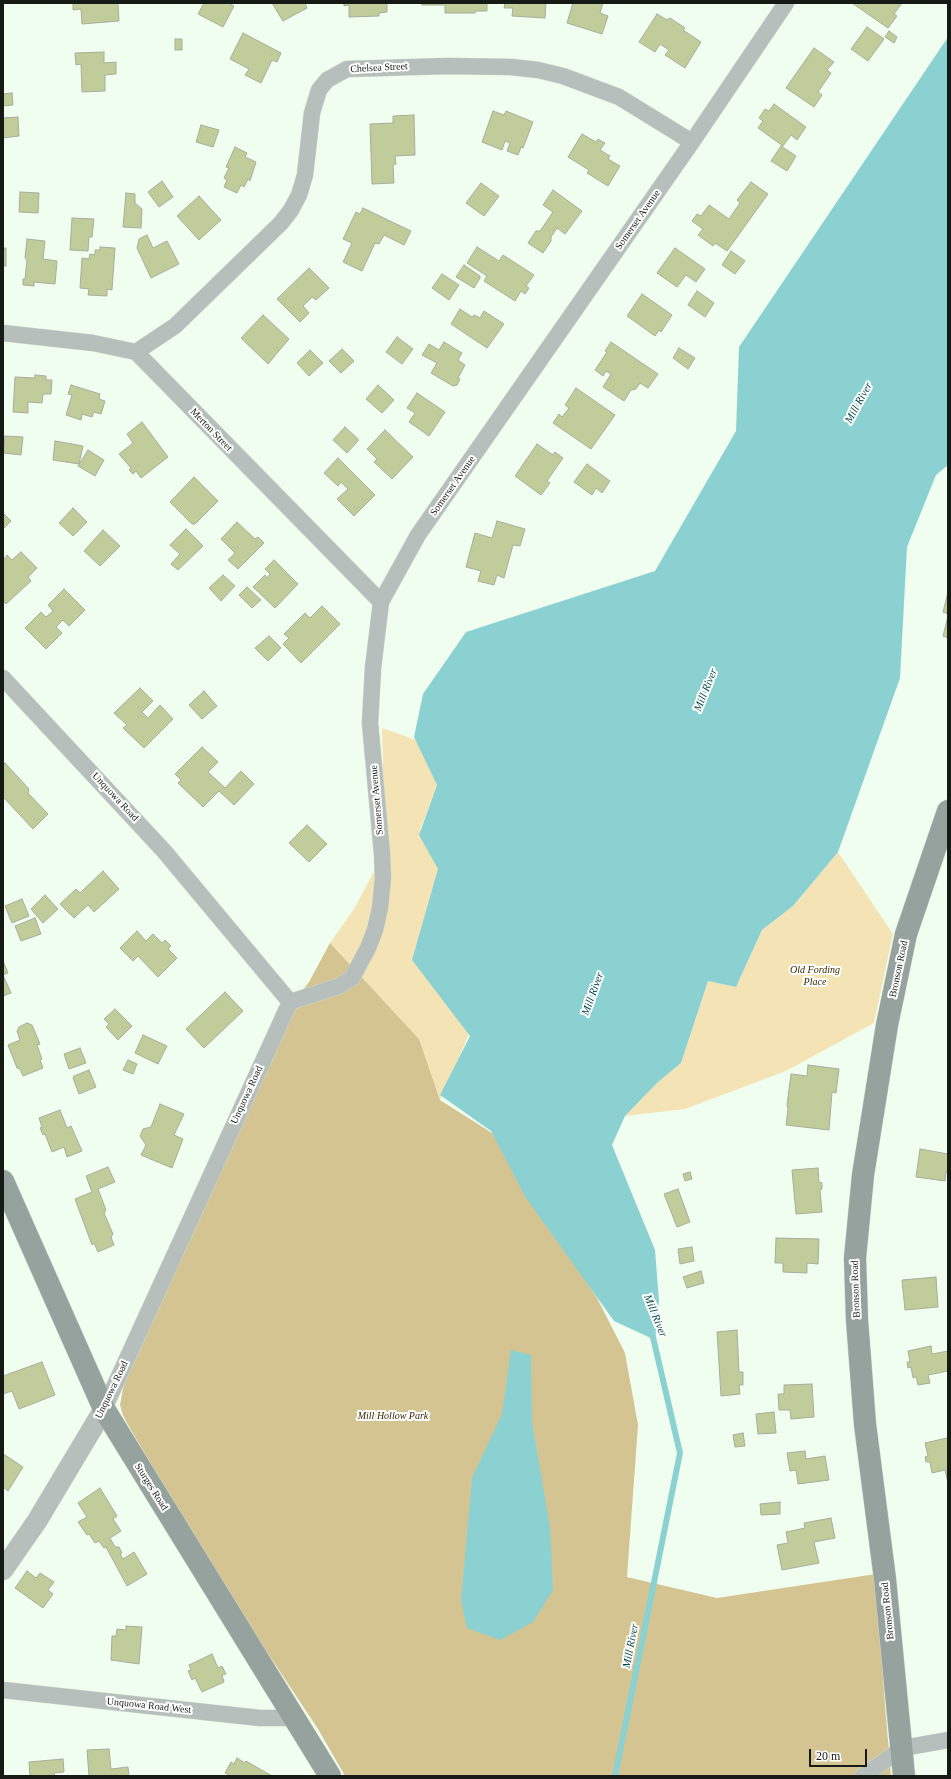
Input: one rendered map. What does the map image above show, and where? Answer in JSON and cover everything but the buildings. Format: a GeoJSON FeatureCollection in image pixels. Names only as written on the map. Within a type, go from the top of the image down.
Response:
{"type":"FeatureCollection","features":[{"type":"Feature","properties":{"kind":"main road","name":"Bronson Road"},"geometry":{"type":"LineString","coordinates":[[904,1776],[903,1748],[886,1586],[865,1424],[857,1320],[855,1258],[863,1175],[887,1025],[906,934],[948,811]]}},
{"type":"Feature","properties":{"kind":"main road","name":"Sturges Road"},"geometry":{"type":"LineString","coordinates":[[3,1181],[104,1409],[296,1718],[330,1776]]}},
{"type":"Feature","properties":{"kind":"street","name":"Somerset Avenue"},"geometry":{"type":"LineString","coordinates":[[290,1002],[339,986],[352,978],[368,948],[375,930],[380,908],[383,878],[370,722],[373,668],[381,602],[418,535],[692,142],[786,3]]}},
{"type":"Feature","properties":{"kind":"street","name":"Chelsea Street"},"geometry":{"type":"LineString","coordinates":[[136,352],[175,326],[281,223],[291,210],[299,195],[305,175],[312,113],[319,90],[327,80],[347,69],[448,66],[511,67],[538,70],[564,76],[619,97],[692,142]]}},
{"type":"Feature","properties":{"kind":"street"},"geometry":{"type":"LineString","coordinates":[[3,333],[93,343],[136,352]]}},
{"type":"Feature","properties":{"kind":"street","name":"Merton Street"},"geometry":{"type":"LineString","coordinates":[[136,352],[381,602]]}},
{"type":"Feature","properties":{"kind":"street","name":"Unquowa Road"},"geometry":{"type":"LineString","coordinates":[[3,678],[164,851],[290,1002],[104,1409],[37,1521],[3,1570]]}},
{"type":"Feature","properties":{"kind":"street","name":"Unquowa Road West"},"geometry":{"type":"LineString","coordinates":[[3,1690],[260,1718],[296,1718]]}},
{"type":"Feature","properties":{"kind":"street"},"geometry":{"type":"LineString","coordinates":[[863,1776],[903,1748],[948,1740]]}},
{"type":"Feature","properties":{"kind":"green space"},"geometry":{"type":"Polygon","coordinates":[[[382,728],[419,741],[437,785],[420,830],[440,872],[469,1034],[440,1100],[419,1039],[330,943],[354,909],[385,851],[382,728]]]}},
{"type":"Feature","properties":{"kind":"green space","name":"Old Fording Place"},"geometry":{"type":"Polygon","coordinates":[[[838,852],[893,934],[874,1023],[786,1071],[685,1109],[625,1116],[657,1083],[681,1063],[708,981],[736,987],[762,930],[793,906],[838,852]]]}},
{"type":"Feature","properties":{"kind":"green space","name":"Mill Hollow Park"},"geometry":{"type":"Polygon","coordinates":[[[330,943],[419,1039],[440,1100],[492,1133],[597,1298],[625,1353],[638,1425],[627,1577],[717,1598],[876,1574],[891,1776],[345,1776],[318,1729],[196,1545],[128,1425],[120,1405],[124,1384],[277,1024],[309,982],[330,943]]]}},
{"type":"Feature","properties":{"kind":"water"},"geometry":{"type":"Polygon","coordinates":[[[948,37],[948,465],[936,475],[907,547],[900,678],[838,852],[793,906],[762,930],[736,987],[708,981],[681,1063],[657,1083],[625,1116],[612,1145],[655,1250],[659,1301],[655,1340],[614,1321],[526,1198],[491,1131],[440,1095],[470,1036],[412,960],[438,869],[419,835],[437,785],[414,737],[423,694],[466,632],[655,571],[736,431],[739,347],[948,37]]]}},
{"type":"Feature","properties":{"kind":"water"},"geometry":{"type":"Polygon","coordinates":[[[511,1350],[531,1355],[532,1422],[550,1527],[553,1590],[533,1622],[500,1640],[467,1628],[461,1600],[472,1478],[502,1414],[511,1350]]]}},
{"type":"Feature","properties":{"kind":"waterway","name":"Mill River"},"geometry":{"type":"LineString","coordinates":[[615,1776],[680,1453],[652,1333]]}}]}
